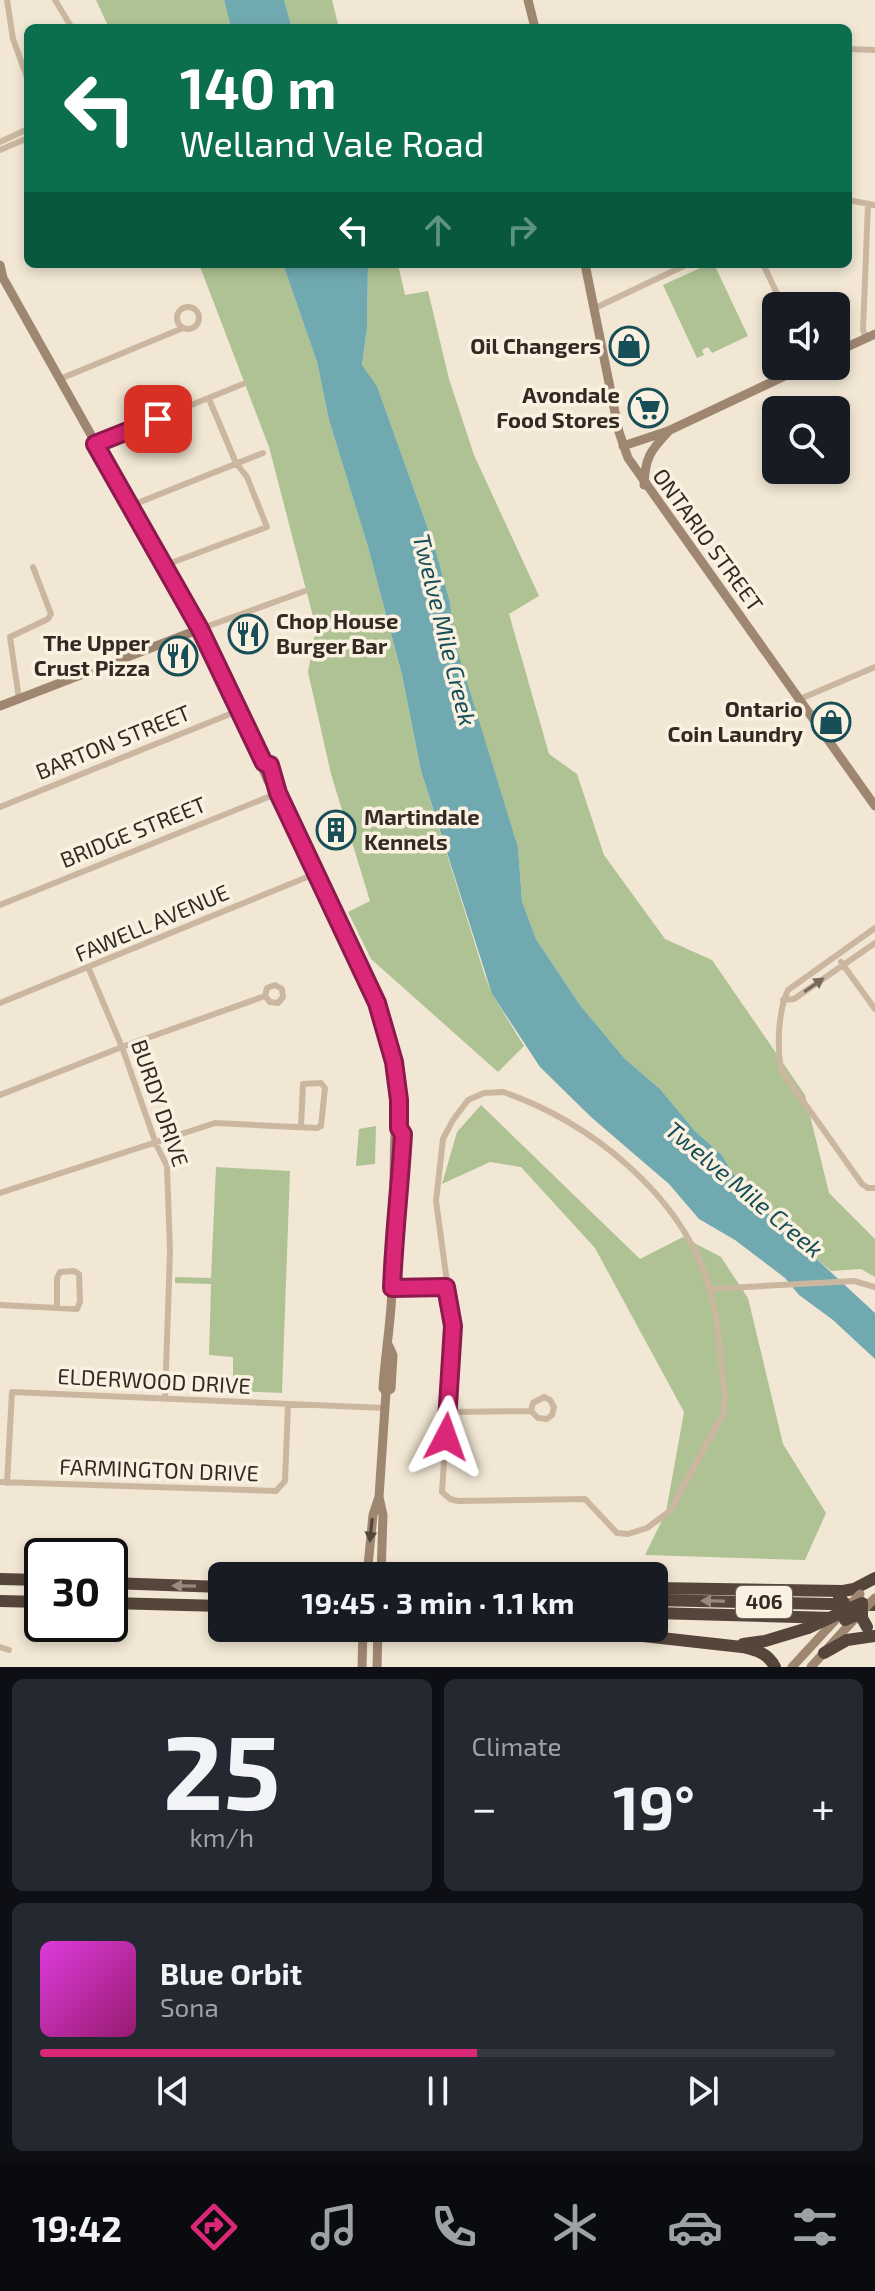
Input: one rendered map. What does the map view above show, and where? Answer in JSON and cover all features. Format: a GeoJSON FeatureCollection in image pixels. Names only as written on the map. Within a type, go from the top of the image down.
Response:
{"type":"FeatureCollection","features":[{"type":"Feature","properties":{"kind":"highway"},"geometry":{"type":"LineString","coordinates":[[668,1588],[832,1593],[848,1590],[875,1578]]}},
{"type":"Feature","properties":{"kind":"highway"},"geometry":{"type":"LineString","coordinates":[[828,1648],[873,1628],[869,1601],[875,1578]]}},
{"type":"Feature","properties":{"kind":"highway"},"geometry":{"type":"LineString","coordinates":[[0,1579],[24,1580]]}},
{"type":"Feature","properties":{"kind":"highway"},"geometry":{"type":"LineString","coordinates":[[128,1584],[208,1586]]}},
{"type":"Feature","properties":{"kind":"highway"},"geometry":{"type":"LineString","coordinates":[[832,1593],[845,1621]]}},
{"type":"Feature","properties":{"kind":"highway","name":"406"},"geometry":{"type":"LineString","coordinates":[[668,1600],[869,1601]]}},
{"type":"Feature","properties":{"kind":"highway"},"geometry":{"type":"LineString","coordinates":[[0,1601],[24,1602]]}},
{"type":"Feature","properties":{"kind":"highway"},"geometry":{"type":"LineString","coordinates":[[828,1628],[845,1621],[869,1601]]}},
{"type":"Feature","properties":{"kind":"highway"},"geometry":{"type":"LineString","coordinates":[[128,1603],[208,1606]]}},
{"type":"Feature","properties":{"kind":"highway","name":"406"},"geometry":{"type":"LineString","coordinates":[[668,1614],[873,1628]]}},
{"type":"Feature","properties":{"kind":"highway"},"geometry":{"type":"LineString","coordinates":[[724,1645],[765,1641],[845,1621]]}},
{"type":"Feature","properties":{"kind":"highway"},"geometry":{"type":"LineString","coordinates":[[828,1648],[845,1621]]}},
{"type":"Feature","properties":{"kind":"highway"},"geometry":{"type":"LineString","coordinates":[[668,1639],[724,1645],[764,1654],[775,1667]]}},
{"type":"Feature","properties":{"kind":"main road"},"geometry":{"type":"LineString","coordinates":[[528,0],[534,24]]}},
{"type":"Feature","properties":{"kind":"main road"},"geometry":{"type":"LineString","coordinates":[[0,265],[1,277],[200,629],[264,763],[268,781],[273,781],[317,873],[385,1027],[399,1100],[399,1128],[395,1133],[392,1288],[389,1346],[385,1355],[383,1388],[386,1392],[379,1497],[373,1515],[368,1562]]}},
{"type":"Feature","properties":{"kind":"main road","name":"ONTARIO STREET"},"geometry":{"type":"LineString","coordinates":[[586,268],[623,446],[644,485],[875,806]]}},
{"type":"Feature","properties":{"kind":"main road"},"geometry":{"type":"LineString","coordinates":[[850,346],[871,336]]}},
{"type":"Feature","properties":{"kind":"main road"},"geometry":{"type":"LineString","coordinates":[[623,446],[668,431],[776,380]]}},
{"type":"Feature","properties":{"kind":"main road"},"geometry":{"type":"LineString","coordinates":[[644,485],[650,451],[668,431]]}},
{"type":"Feature","properties":{"kind":"main road"},"geometry":{"type":"LineString","coordinates":[[0,706],[200,629]]}},
{"type":"Feature","properties":{"kind":"main road"},"geometry":{"type":"LineString","coordinates":[[379,1497],[383,1515],[382,1562]]}},
{"type":"Feature","properties":{"kind":"main road"},"geometry":{"type":"LineString","coordinates":[[792,1667],[828,1628]]}},
{"type":"Feature","properties":{"kind":"main road"},"geometry":{"type":"LineString","coordinates":[[362,1667],[363,1642]]}},
{"type":"Feature","properties":{"kind":"main road"},"geometry":{"type":"LineString","coordinates":[[377,1667],[378,1642]]}},
{"type":"Feature","properties":{"kind":"main road"},"geometry":{"type":"LineString","coordinates":[[811,1667],[828,1648]]}},
{"type":"Feature","properties":{"kind":"street"},"geometry":{"type":"LineString","coordinates":[[7,0],[13,39],[24,69]]}},
{"type":"Feature","properties":{"kind":"street"},"geometry":{"type":"LineString","coordinates":[[55,0],[70,24]]}},
{"type":"Feature","properties":{"kind":"street"},"geometry":{"type":"LineString","coordinates":[[852,49],[875,50]]}},
{"type":"Feature","properties":{"kind":"street"},"geometry":{"type":"LineString","coordinates":[[0,142],[24,131]]}},
{"type":"Feature","properties":{"kind":"street"},"geometry":{"type":"LineString","coordinates":[[0,150],[24,140]]}},
{"type":"Feature","properties":{"kind":"street"},"geometry":{"type":"LineString","coordinates":[[871,204],[863,330],[871,336]]}},
{"type":"Feature","properties":{"kind":"street"},"geometry":{"type":"LineString","coordinates":[[593,309],[680,268]]}},
{"type":"Feature","properties":{"kind":"street"},"geometry":{"type":"LineString","coordinates":[[765,268],[776,292]]}},
{"type":"Feature","properties":{"kind":"street"},"geometry":{"type":"LineString","coordinates":[[60,379],[183,328]]}},
{"type":"Feature","properties":{"kind":"street"},"geometry":{"type":"LineString","coordinates":[[95,444],[243,384]]}},
{"type":"Feature","properties":{"kind":"street"},"geometry":{"type":"LineString","coordinates":[[163,566],[267,527],[247,477],[236,463],[209,399]]}},
{"type":"Feature","properties":{"kind":"street"},"geometry":{"type":"LineString","coordinates":[[130,506],[263,453]]}},
{"type":"Feature","properties":{"kind":"street"},"geometry":{"type":"LineString","coordinates":[[19,699],[10,637],[51,617],[33,567]]}},
{"type":"Feature","properties":{"kind":"street"},"geometry":{"type":"LineString","coordinates":[[200,629],[305,591]]}},
{"type":"Feature","properties":{"kind":"street"},"geometry":{"type":"LineString","coordinates":[[800,699],[875,667]]}},
{"type":"Feature","properties":{"kind":"street","name":"BARTON STREET"},"geometry":{"type":"LineString","coordinates":[[0,807],[240,710]]}},
{"type":"Feature","properties":{"kind":"street","name":"BRIDGE STREET"},"geometry":{"type":"LineString","coordinates":[[0,905],[278,793]]}},
{"type":"Feature","properties":{"kind":"street","name":"FAWELL AVENUE"},"geometry":{"type":"LineString","coordinates":[[0,1003],[317,873]]}},
{"type":"Feature","properties":{"kind":"street"},"geometry":{"type":"LineString","coordinates":[[875,928],[788,990],[783,1000],[779,1059],[781,1070],[861,1183],[875,1188]]}},
{"type":"Feature","properties":{"kind":"street"},"geometry":{"type":"LineString","coordinates":[[783,1000],[794,999],[875,943]]}},
{"type":"Feature","properties":{"kind":"street"},"geometry":{"type":"LineString","coordinates":[[837,956],[875,1009]]}},
{"type":"Feature","properties":{"kind":"street","name":"BURDY DRIVE"},"geometry":{"type":"LineString","coordinates":[[89,969],[167,1166],[165,1399]]}},
{"type":"Feature","properties":{"kind":"street"},"geometry":{"type":"LineString","coordinates":[[0,1095],[265,996]]}},
{"type":"Feature","properties":{"kind":"street"},"geometry":{"type":"LineString","coordinates":[[0,1193],[215,1123],[301,1127],[321,1126],[325,1088],[321,1083],[303,1084],[301,1127]]}},
{"type":"Feature","properties":{"kind":"street"},"geometry":{"type":"LineString","coordinates":[[503,1092],[529,1101],[584,1130],[625,1162],[684,1229],[709,1289],[725,1395],[724,1412],[670,1511],[647,1528],[628,1534],[617,1533],[585,1499],[450,1499],[442,1492],[453,1326],[446,1287],[436,1201],[443,1139],[468,1100],[484,1093],[503,1092]]}},
{"type":"Feature","properties":{"kind":"street"},"geometry":{"type":"LineString","coordinates":[[0,1305],[77,1309],[80,1302],[79,1274],[74,1271],[60,1272],[57,1278],[57,1307]]}},
{"type":"Feature","properties":{"kind":"street"},"geometry":{"type":"LineString","coordinates":[[709,1289],[854,1281],[875,1287]]}},
{"type":"Feature","properties":{"kind":"street"},"geometry":{"type":"LineString","coordinates":[[392,1288],[446,1287]]}},
{"type":"Feature","properties":{"kind":"street","name":"ELDERWOOD DRIVE"},"geometry":{"type":"LineString","coordinates":[[4,1483],[12,1392],[385,1408]]}},
{"type":"Feature","properties":{"kind":"street","name":"FARMINGTON DRIVE"},"geometry":{"type":"LineString","coordinates":[[4,1483],[276,1491],[285,1481],[288,1405]]}},
{"type":"Feature","properties":{"kind":"street"},"geometry":{"type":"LineString","coordinates":[[449,1412],[531,1411]]}},
{"type":"Feature","properties":{"kind":"street"},"geometry":{"type":"LineString","coordinates":[[0,1647],[9,1650]]}},
{"type":"Feature","properties":{"kind":"green space"},"geometry":{"type":"Polygon","coordinates":[[[96,0],[224,0],[230,24],[107,24],[96,0]]]}},
{"type":"Feature","properties":{"kind":"green space"},"geometry":{"type":"Polygon","coordinates":[[[284,0],[332,0],[338,24],[291,24],[284,0]]]}},
{"type":"Feature","properties":{"kind":"green space"},"geometry":{"type":"Polygon","coordinates":[[[201,268],[284,268],[317,362],[329,420],[368,547],[402,675],[421,771],[484,973],[492,994],[524,1046],[498,1072],[371,959],[348,912],[370,901],[331,774],[308,672],[316,628],[269,447],[201,268]]]}},
{"type":"Feature","properties":{"kind":"green space"},"geometry":{"type":"Polygon","coordinates":[[[368,268],[399,268],[405,295],[428,291],[449,379],[474,455],[539,596],[509,614],[549,754],[577,774],[604,855],[665,939],[712,960],[805,1095],[829,1193],[875,1239],[875,1277],[861,1269],[831,1271],[803,1247],[739,1182],[721,1154],[695,1131],[660,1089],[625,1059],[580,1005],[536,939],[522,901],[518,847],[453,640],[450,602],[435,548],[377,386],[362,365],[367,328],[368,268]]]}},
{"type":"Feature","properties":{"kind":"green space"},"geometry":{"type":"Polygon","coordinates":[[[700,268],[716,268],[748,336],[712,353],[708,347],[702,350],[704,355],[697,358],[663,285],[700,268]]]}},
{"type":"Feature","properties":{"kind":"green space"},"geometry":{"type":"Polygon","coordinates":[[[481,1105],[640,1259],[683,1237],[721,1257],[748,1298],[783,1444],[826,1513],[805,1560],[645,1555],[666,1512],[684,1412],[595,1248],[521,1167],[490,1162],[442,1184],[457,1132],[481,1105]]]}},
{"type":"Feature","properties":{"kind":"green space"},"geometry":{"type":"Polygon","coordinates":[[[376,1126],[375,1164],[356,1166],[359,1129],[376,1126]]]}},
{"type":"Feature","properties":{"kind":"green space"},"geometry":{"type":"Polygon","coordinates":[[[216,1167],[290,1171],[282,1393],[233,1391],[233,1357],[209,1355],[211,1284],[175,1283],[175,1277],[211,1278],[216,1167]]]}},
{"type":"Feature","properties":{"kind":"water"},"geometry":{"type":"Polygon","coordinates":[[[224,0],[284,0],[291,24],[230,24],[224,0]]]}},
{"type":"Feature","properties":{"kind":"water","name":"Twelve Mile Creek"},"geometry":{"type":"Polygon","coordinates":[[[284,268],[368,268],[367,328],[362,365],[377,386],[435,548],[450,602],[454,640],[518,847],[522,901],[536,939],[580,1005],[625,1059],[660,1089],[695,1131],[721,1154],[739,1182],[781,1226],[875,1313],[875,1359],[833,1320],[799,1295],[785,1278],[735,1240],[699,1219],[669,1184],[591,1117],[540,1067],[492,994],[421,771],[402,675],[368,547],[329,420],[317,362],[284,268]]]}},
{"type":"Feature","properties":{"kind":"place","name":"Oil Changers"},"geometry":{"type":"Point","coordinates":[629,346]}},
{"type":"Feature","properties":{"kind":"place","name":"Avondale Food Stores"},"geometry":{"type":"Point","coordinates":[648,408]}},
{"type":"Feature","properties":{"kind":"place","name":"Chop House Burger Bar"},"geometry":{"type":"Point","coordinates":[248,634]}},
{"type":"Feature","properties":{"kind":"place","name":"The Upper Crust Pizza"},"geometry":{"type":"Point","coordinates":[178,656]}},
{"type":"Feature","properties":{"kind":"place","name":"Ontario Coin Laundry"},"geometry":{"type":"Point","coordinates":[831,722]}},
{"type":"Feature","properties":{"kind":"place","name":"Martindale Kennels"},"geometry":{"type":"Point","coordinates":[336,830]}},
{"type":"Feature","properties":{"kind":"route"},"geometry":{"type":"LineString","coordinates":[[158,419],[95,444],[200,629],[264,763],[270,765],[278,793],[377,1003],[394,1062],[399,1128],[403,1134],[392,1288],[446,1287],[453,1326],[446,1437]]}}]}
